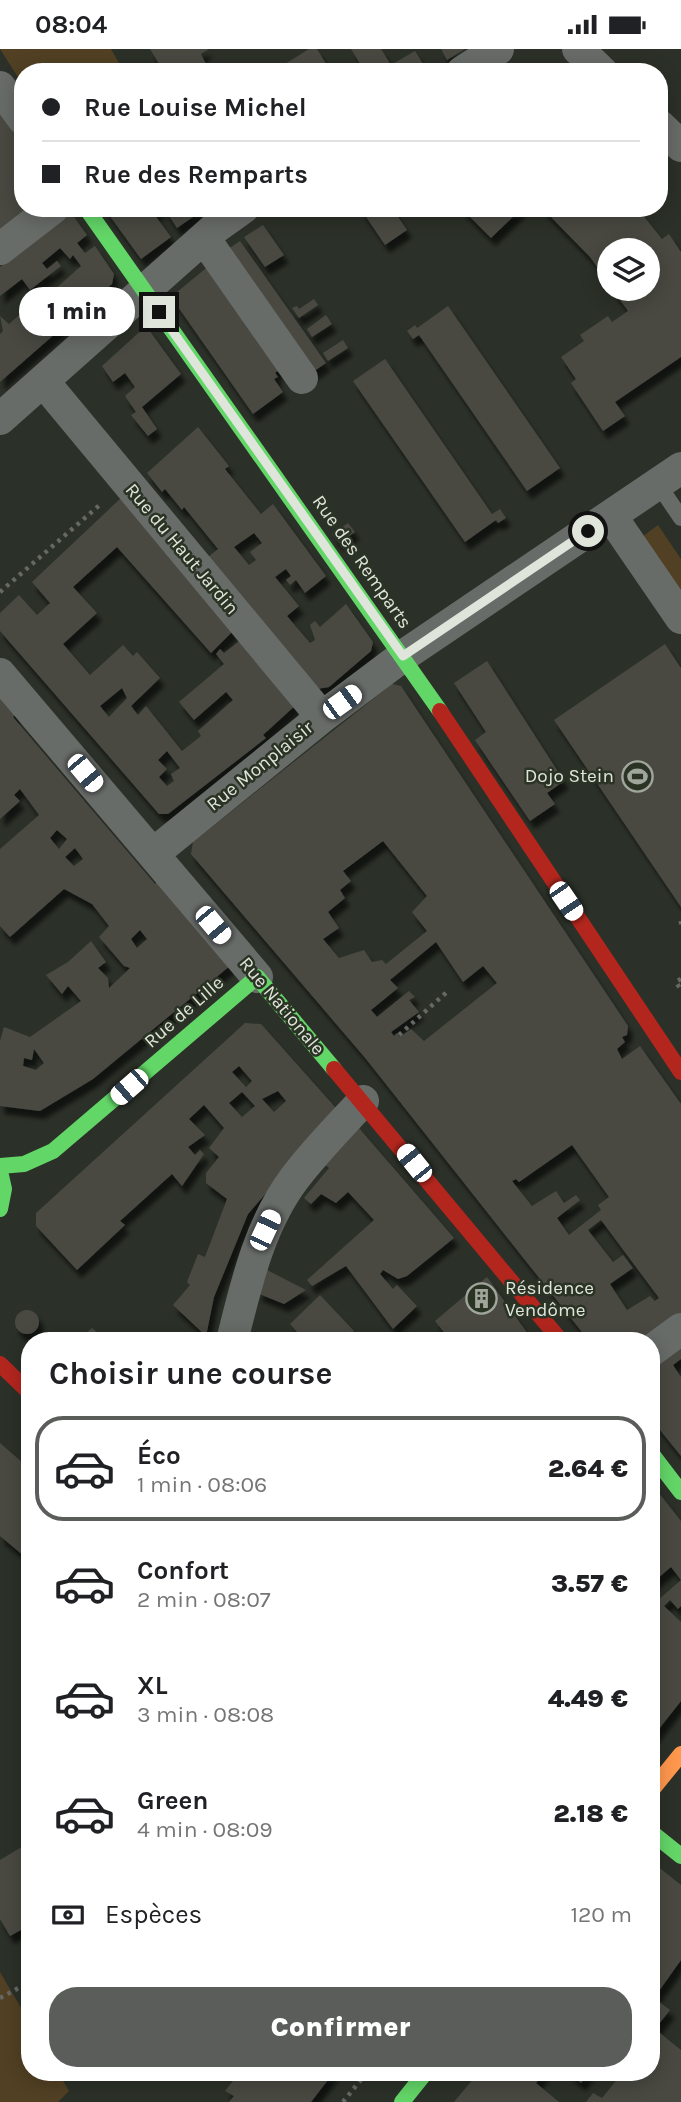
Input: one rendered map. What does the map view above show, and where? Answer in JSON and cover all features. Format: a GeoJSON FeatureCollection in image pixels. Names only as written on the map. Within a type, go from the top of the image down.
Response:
{"type":"FeatureCollection","features":[{"type":"Feature","properties":{"kind":"main road","name":"Rue des Remparts"},"geometry":{"type":"LineString","coordinates":[[92,217],[403,656],[681,1072]]}},
{"type":"Feature","properties":{"kind":"main road","name":"Rue Nationale"},"geometry":{"type":"LineString","coordinates":[[257,977],[554,1332]]}},
{"type":"Feature","properties":{"kind":"main road","name":"Rue de Lille"},"geometry":{"type":"LineString","coordinates":[[0,1169],[24,1164],[53,1151],[257,977]]}},
{"type":"Feature","properties":{"kind":"main road"},"geometry":{"type":"LineString","coordinates":[[0,1169],[4,1189],[0,1209]]}},
{"type":"Feature","properties":{"kind":"main road"},"geometry":{"type":"LineString","coordinates":[[0,1364],[21,1384]]}},
{"type":"Feature","properties":{"kind":"main road"},"geometry":{"type":"LineString","coordinates":[[660,1465],[681,1492]]}},
{"type":"Feature","properties":{"kind":"main road"},"geometry":{"type":"LineString","coordinates":[[660,1780],[681,1754]]}},
{"type":"Feature","properties":{"kind":"main road"},"geometry":{"type":"LineString","coordinates":[[660,1839],[681,1856]]}},
{"type":"Feature","properties":{"kind":"main road"},"geometry":{"type":"LineString","coordinates":[[402,2102],[419,2081]]}},
{"type":"Feature","properties":{"kind":"street"},"geometry":{"type":"LineString","coordinates":[[476,63],[499,49]]}},
{"type":"Feature","properties":{"kind":"street"},"geometry":{"type":"LineString","coordinates":[[578,49],[593,63]]}},
{"type":"Feature","properties":{"kind":"street"},"geometry":{"type":"LineString","coordinates":[[0,87],[14,106]]}},
{"type":"Feature","properties":{"kind":"street"},"geometry":{"type":"LineString","coordinates":[[668,134],[681,146]]}},
{"type":"Feature","properties":{"kind":"street"},"geometry":{"type":"LineString","coordinates":[[0,249],[41,217]]}},
{"type":"Feature","properties":{"kind":"street"},"geometry":{"type":"LineString","coordinates":[[0,419],[144,290],[231,217]]}},
{"type":"Feature","properties":{"kind":"street"},"geometry":{"type":"LineString","coordinates":[[204,238],[302,378]]}},
{"type":"Feature","properties":{"kind":"street","name":"Rue du Haut Jardin"},"geometry":{"type":"LineString","coordinates":[[43,381],[322,717]]}},
{"type":"Feature","properties":{"kind":"street","name":"Rue Monplaisir"},"geometry":{"type":"LineString","coordinates":[[153,853],[322,717],[403,656],[669,476]]}},
{"type":"Feature","properties":{"kind":"street"},"geometry":{"type":"LineString","coordinates":[[611,516],[681,618]]}},
{"type":"Feature","properties":{"kind":"street","name":"Rue Nationale"},"geometry":{"type":"LineString","coordinates":[[0,674],[257,977]]}},
{"type":"Feature","properties":{"kind":"street"},"geometry":{"type":"LineString","coordinates":[[234,1332],[248,1277],[273,1214],[293,1180],[363,1101]]}},
{"type":"Feature","properties":{"kind":"street"},"geometry":{"type":"LineString","coordinates":[[660,1344],[681,1329]]}},
{"type":"Feature","properties":{"kind":"lane"},"geometry":{"type":"LineString","coordinates":[[669,476],[681,517]]}},
{"type":"Feature","properties":{"kind":"path"},"geometry":{"type":"LineString","coordinates":[[0,592],[127,481]]}},
{"type":"Feature","properties":{"kind":"path"},"geometry":{"type":"LineString","coordinates":[[681,979],[676,982],[681,989]]}},
{"type":"Feature","properties":{"kind":"path"},"geometry":{"type":"LineString","coordinates":[[399,1035],[448,991]]}},
{"type":"Feature","properties":{"kind":"path"},"geometry":{"type":"LineString","coordinates":[[0,1998],[21,1987]]}},
{"type":"Feature","properties":{"kind":"path"},"geometry":{"type":"LineString","coordinates":[[343,2102],[360,2081]]}},
{"type":"Feature","properties":{"kind":"shaded area"},"geometry":{"type":"Polygon","coordinates":[[[0,49],[111,49],[119,63],[14,63],[14,71],[0,49]]]}},
{"type":"Feature","properties":{"kind":"shaded area"},"geometry":{"type":"Polygon","coordinates":[[[658,525],[681,559],[681,601],[638,540],[658,525]]]}},
{"type":"Feature","properties":{"kind":"shaded area"},"geometry":{"type":"Polygon","coordinates":[[[0,1972],[21,2008],[21,2081],[63,2081],[69,2091],[58,2102],[0,2102],[0,1972]]]}},
{"type":"Feature","properties":{"kind":"building"},"geometry":{"type":"Polygon","coordinates":[[[150,49],[209,49],[201,54],[206,63],[159,63],[150,49]]]}},
{"type":"Feature","properties":{"kind":"building"},"geometry":{"type":"Polygon","coordinates":[[[309,49],[317,49],[326,63],[286,63],[309,49]]]}},
{"type":"Feature","properties":{"kind":"building"},"geometry":{"type":"Polygon","coordinates":[[[351,49],[381,49],[390,63],[360,63],[351,49]]]}},
{"type":"Feature","properties":{"kind":"building"},"geometry":{"type":"Polygon","coordinates":[[[441,49],[465,49],[447,60],[441,49]]]}},
{"type":"Feature","properties":{"kind":"building"},"geometry":{"type":"Polygon","coordinates":[[[415,51],[422,63],[394,63],[415,51]]]}},
{"type":"Feature","properties":{"kind":"building"},"geometry":{"type":"Polygon","coordinates":[[[0,114],[14,132],[14,217],[17,217],[0,231],[0,114]]]}},
{"type":"Feature","properties":{"kind":"building"},"geometry":{"type":"Polygon","coordinates":[[[63,217],[74,217],[87,235],[77,243],[85,253],[95,246],[114,274],[112,284],[0,382],[0,334],[3,331],[0,316],[9,324],[32,304],[35,307],[81,266],[73,255],[70,259],[60,248],[42,263],[47,269],[57,261],[61,266],[30,290],[22,279],[0,296],[0,267],[63,217]]]}},
{"type":"Feature","properties":{"kind":"building"},"geometry":{"type":"Polygon","coordinates":[[[111,217],[156,217],[171,237],[141,259],[111,217]]]}},
{"type":"Feature","properties":{"kind":"building"},"geometry":{"type":"Polygon","coordinates":[[[170,217],[193,217],[177,228],[170,217]]]}},
{"type":"Feature","properties":{"kind":"building"},"geometry":{"type":"Polygon","coordinates":[[[366,217],[398,217],[407,230],[385,245],[366,217]]]}},
{"type":"Feature","properties":{"kind":"building"},"geometry":{"type":"Polygon","coordinates":[[[470,217],[513,217],[491,238],[470,217]]]}},
{"type":"Feature","properties":{"kind":"building"},"geometry":{"type":"Polygon","coordinates":[[[551,217],[644,217],[662,239],[669,234],[681,252],[681,357],[615,402],[625,416],[603,431],[571,383],[576,379],[561,357],[584,341],[580,335],[608,316],[612,322],[628,311],[621,301],[660,301],[660,238],[597,238],[597,267],[551,217]]]}},
{"type":"Feature","properties":{"kind":"building"},"geometry":{"type":"Polygon","coordinates":[[[263,225],[284,255],[265,267],[244,237],[263,225]]]}},
{"type":"Feature","properties":{"kind":"building"},"geometry":{"type":"Polygon","coordinates":[[[240,241],[326,363],[307,376],[221,254],[240,241]]]}},
{"type":"Feature","properties":{"kind":"building"},"geometry":{"type":"Polygon","coordinates":[[[216,260],[287,364],[275,373],[278,377],[274,379],[283,392],[253,414],[171,297],[216,260]]]}},
{"type":"Feature","properties":{"kind":"building"},"geometry":{"type":"Polygon","coordinates":[[[314,299],[318,305],[299,318],[292,308],[297,306],[299,309],[314,299]]]}},
{"type":"Feature","properties":{"kind":"building"},"geometry":{"type":"Polygon","coordinates":[[[448,306],[560,468],[527,491],[419,335],[413,339],[407,331],[415,325],[417,328],[448,306]]]}},
{"type":"Feature","properties":{"kind":"building"},"geometry":{"type":"Polygon","coordinates":[[[326,315],[332,324],[312,337],[307,329],[326,315]]]}},
{"type":"Feature","properties":{"kind":"building"},"geometry":{"type":"Polygon","coordinates":[[[146,326],[181,374],[142,407],[157,429],[148,436],[131,415],[136,412],[125,396],[135,387],[125,373],[113,382],[102,366],[146,326]]]}},
{"type":"Feature","properties":{"kind":"building"},"geometry":{"type":"Polygon","coordinates":[[[343,340],[348,348],[328,361],[323,353],[343,340]]]}},
{"type":"Feature","properties":{"kind":"building"},"geometry":{"type":"Polygon","coordinates":[[[385,359],[492,514],[500,509],[506,518],[498,523],[496,520],[465,542],[353,381],[385,359]]]}},
{"type":"Feature","properties":{"kind":"building"},"geometry":{"type":"Polygon","coordinates":[[[198,427],[229,466],[225,469],[261,514],[273,504],[326,576],[305,593],[296,580],[290,585],[286,580],[291,576],[286,569],[275,577],[299,606],[287,616],[310,643],[315,640],[310,625],[315,621],[320,627],[346,604],[373,642],[371,651],[329,687],[317,689],[207,558],[218,549],[184,507],[182,510],[165,489],[162,492],[147,473],[198,427]],[[254,533],[234,547],[249,565],[256,560],[250,552],[262,543],[254,533]]]}},
{"type":"Feature","properties":{"kind":"building"},"geometry":{"type":"Polygon","coordinates":[[[121,498],[234,630],[211,653],[117,547],[73,587],[97,613],[63,644],[90,675],[123,645],[133,656],[137,652],[160,678],[131,706],[138,715],[146,706],[182,751],[201,736],[198,731],[233,700],[226,692],[194,720],[179,702],[224,664],[216,654],[220,649],[224,653],[242,639],[298,703],[263,735],[266,738],[168,814],[159,814],[0,631],[0,613],[19,595],[37,615],[50,603],[32,582],[121,498]],[[122,688],[100,706],[109,717],[127,698],[122,688]],[[167,751],[158,760],[167,769],[159,777],[167,786],[174,781],[171,774],[180,768],[167,751]]]}},
{"type":"Feature","properties":{"kind":"building"},"geometry":{"type":"Polygon","coordinates":[[[348,523],[355,532],[339,543],[332,534],[348,523]]]}},
{"type":"Feature","properties":{"kind":"building","name":"Dojo Stein"},"geometry":{"type":"Polygon","coordinates":[[[665,644],[681,668],[681,907],[554,720],[665,644]]]}},
{"type":"Feature","properties":{"kind":"building"},"geometry":{"type":"Polygon","coordinates":[[[487,661],[564,781],[547,793],[555,804],[530,821],[475,740],[486,732],[454,683],[487,661]]]}},
{"type":"Feature","properties":{"kind":"building"},"geometry":{"type":"Polygon","coordinates":[[[392,684],[401,686],[628,1026],[627,1035],[622,1037],[625,1042],[617,1049],[622,1059],[640,1046],[681,1104],[681,1318],[660,1333],[582,1332],[366,1059],[191,854],[193,842],[392,684]],[[383,841],[343,871],[351,881],[340,890],[345,898],[328,912],[339,928],[323,939],[339,958],[364,950],[372,962],[382,960],[386,964],[427,931],[412,912],[427,896],[383,841]],[[436,942],[390,980],[398,988],[371,1010],[377,1017],[409,991],[415,997],[409,1000],[419,1012],[391,1032],[394,1036],[397,1033],[400,1037],[411,1029],[424,1041],[497,983],[483,966],[463,982],[436,942]],[[572,1145],[519,1182],[516,1179],[512,1181],[532,1206],[556,1191],[564,1203],[576,1195],[580,1200],[557,1218],[569,1235],[601,1210],[598,1205],[609,1197],[572,1145]],[[601,1220],[588,1230],[613,1262],[623,1255],[633,1268],[610,1284],[627,1310],[650,1296],[655,1301],[659,1298],[601,1220]]]}},
{"type":"Feature","properties":{"kind":"building"},"geometry":{"type":"Polygon","coordinates":[[[0,696],[17,714],[13,717],[155,884],[159,880],[231,965],[93,1079],[40,1111],[0,1106],[0,1041],[4,1027],[30,1037],[81,1001],[68,986],[62,994],[46,975],[68,962],[91,941],[106,962],[98,968],[108,978],[109,988],[130,968],[124,966],[99,937],[109,926],[92,904],[64,889],[10,937],[0,926],[0,849],[39,815],[20,789],[14,795],[20,801],[0,819],[0,696]],[[57,830],[50,838],[59,849],[67,839],[57,830]],[[75,848],[65,857],[74,866],[83,859],[75,848]],[[140,930],[131,939],[137,948],[147,939],[140,930]],[[34,1049],[32,1060],[24,1058],[23,1066],[36,1070],[44,1063],[34,1049]]]}},
{"type":"Feature","properties":{"kind":"building"},"geometry":{"type":"Polygon","coordinates":[[[245,1023],[261,1024],[335,1107],[333,1116],[248,1214],[214,1297],[207,1332],[202,1332],[173,1305],[190,1285],[187,1282],[198,1254],[205,1257],[227,1199],[206,1183],[206,1173],[219,1157],[209,1148],[224,1128],[204,1105],[189,1119],[205,1135],[188,1147],[195,1155],[200,1150],[204,1154],[182,1186],[172,1174],[120,1221],[125,1225],[77,1270],[36,1226],[36,1213],[245,1023]],[[239,1066],[232,1072],[246,1087],[252,1081],[239,1066]],[[278,1091],[262,1099],[274,1112],[286,1101],[278,1091]],[[242,1092],[229,1103],[242,1117],[255,1106],[242,1092]]]}},
{"type":"Feature","properties":{"kind":"building"},"geometry":{"type":"Polygon","coordinates":[[[358,1127],[454,1238],[407,1276],[398,1279],[383,1270],[380,1274],[393,1289],[397,1285],[417,1306],[393,1329],[346,1266],[312,1286],[307,1280],[374,1220],[348,1192],[336,1203],[321,1194],[311,1204],[304,1198],[329,1168],[323,1163],[358,1127]]]}},
{"type":"Feature","properties":{"kind":"building"},"geometry":{"type":"Polygon","coordinates":[[[267,1270],[306,1290],[284,1304],[257,1293],[267,1270]]]}},
{"type":"Feature","properties":{"kind":"building","name":"Résidence Vendôme"},"geometry":{"type":"Polygon","coordinates":[[[487,1277],[527,1332],[444,1332],[435,1321],[487,1277]]]}},
{"type":"Feature","properties":{"kind":"building"},"geometry":{"type":"Polygon","coordinates":[[[320,1295],[354,1331],[297,1332],[290,1324],[320,1295]]]}},
{"type":"Feature","properties":{"kind":"building"},"geometry":{"type":"Polygon","coordinates":[[[32,1311],[38,1317],[36,1331],[18,1331],[15,1322],[18,1313],[32,1311]]]}},
{"type":"Feature","properties":{"kind":"building"},"geometry":{"type":"Polygon","coordinates":[[[681,1343],[681,1359],[673,1365],[681,1377],[681,1456],[660,1430],[660,1358],[681,1343]]]}},
{"type":"Feature","properties":{"kind":"building"},"geometry":{"type":"Polygon","coordinates":[[[0,1443],[21,1461],[21,1554],[0,1536],[0,1443]]]}},
{"type":"Feature","properties":{"kind":"building"},"geometry":{"type":"Polygon","coordinates":[[[660,1494],[681,1521],[681,1580],[671,1567],[660,1576],[660,1494]]]}},
{"type":"Feature","properties":{"kind":"building"},"geometry":{"type":"Polygon","coordinates":[[[681,1580],[681,1606],[678,1609],[670,1600],[664,1606],[681,1622],[681,1701],[660,1728],[660,1598],[681,1580]]]}},
{"type":"Feature","properties":{"kind":"building"},"geometry":{"type":"Polygon","coordinates":[[[21,1847],[21,1930],[10,1936],[0,1919],[0,1860],[21,1847]]]}},
{"type":"Feature","properties":{"kind":"building"},"geometry":{"type":"Polygon","coordinates":[[[660,1868],[681,1885],[681,1960],[660,1990],[660,1868]]]}},
{"type":"Feature","properties":{"kind":"building"},"geometry":{"type":"Polygon","coordinates":[[[660,2002],[670,2010],[660,2023],[660,2002]]]}},
{"type":"Feature","properties":{"kind":"building"},"geometry":{"type":"Polygon","coordinates":[[[660,2033],[681,2050],[681,2102],[586,2102],[593,2093],[602,2098],[616,2081],[660,2081],[660,2033]]]}},
{"type":"Feature","properties":{"kind":"building"},"geometry":{"type":"Polygon","coordinates":[[[233,2081],[327,2081],[311,2102],[229,2102],[234,2096],[225,2091],[233,2081]]]}},
{"type":"Feature","properties":{"kind":"building"},"geometry":{"type":"Polygon","coordinates":[[[472,2081],[538,2081],[536,2083],[559,2102],[454,2102],[472,2081]]]}},
{"type":"Feature","properties":{"kind":"traffic: fast"},"geometry":{"type":"LineString","coordinates":[[92,217],[440,711]]}},
{"type":"Feature","properties":{"kind":"traffic: fast"},"geometry":{"type":"LineString","coordinates":[[0,1166],[24,1164],[53,1151],[257,977],[334,1069]]}},
{"type":"Feature","properties":{"kind":"traffic: fast"},"geometry":{"type":"LineString","coordinates":[[0,1171],[4,1189],[0,1209]]}},
{"type":"Feature","properties":{"kind":"traffic: fast"},"geometry":{"type":"LineString","coordinates":[[660,1465],[681,1492]]}},
{"type":"Feature","properties":{"kind":"traffic: fast"},"geometry":{"type":"LineString","coordinates":[[660,1839],[681,1856]]}},
{"type":"Feature","properties":{"kind":"traffic: fast"},"geometry":{"type":"LineString","coordinates":[[402,2102],[419,2081]]}},
{"type":"Feature","properties":{"kind":"traffic: slow"},"geometry":{"type":"LineString","coordinates":[[660,1780],[681,1754]]}},
{"type":"Feature","properties":{"kind":"traffic: jam"},"geometry":{"type":"LineString","coordinates":[[440,711],[681,1072]]}},
{"type":"Feature","properties":{"kind":"traffic: jam"},"geometry":{"type":"LineString","coordinates":[[334,1069],[553,1332]]}},
{"type":"Feature","properties":{"kind":"traffic: jam"},"geometry":{"type":"LineString","coordinates":[[0,1364],[21,1384]]}},
{"type":"Feature","properties":{"kind":"place","name":"Dojo Stein"},"geometry":{"type":"Point","coordinates":[637,776]}},
{"type":"Feature","properties":{"kind":"place","name":"Résidence Vendôme"},"geometry":{"type":"Point","coordinates":[482,1299]}},
{"type":"Feature","properties":{"kind":"route"},"geometry":{"type":"LineString","coordinates":[[159,312],[403,656],[588,531]]}}]}
